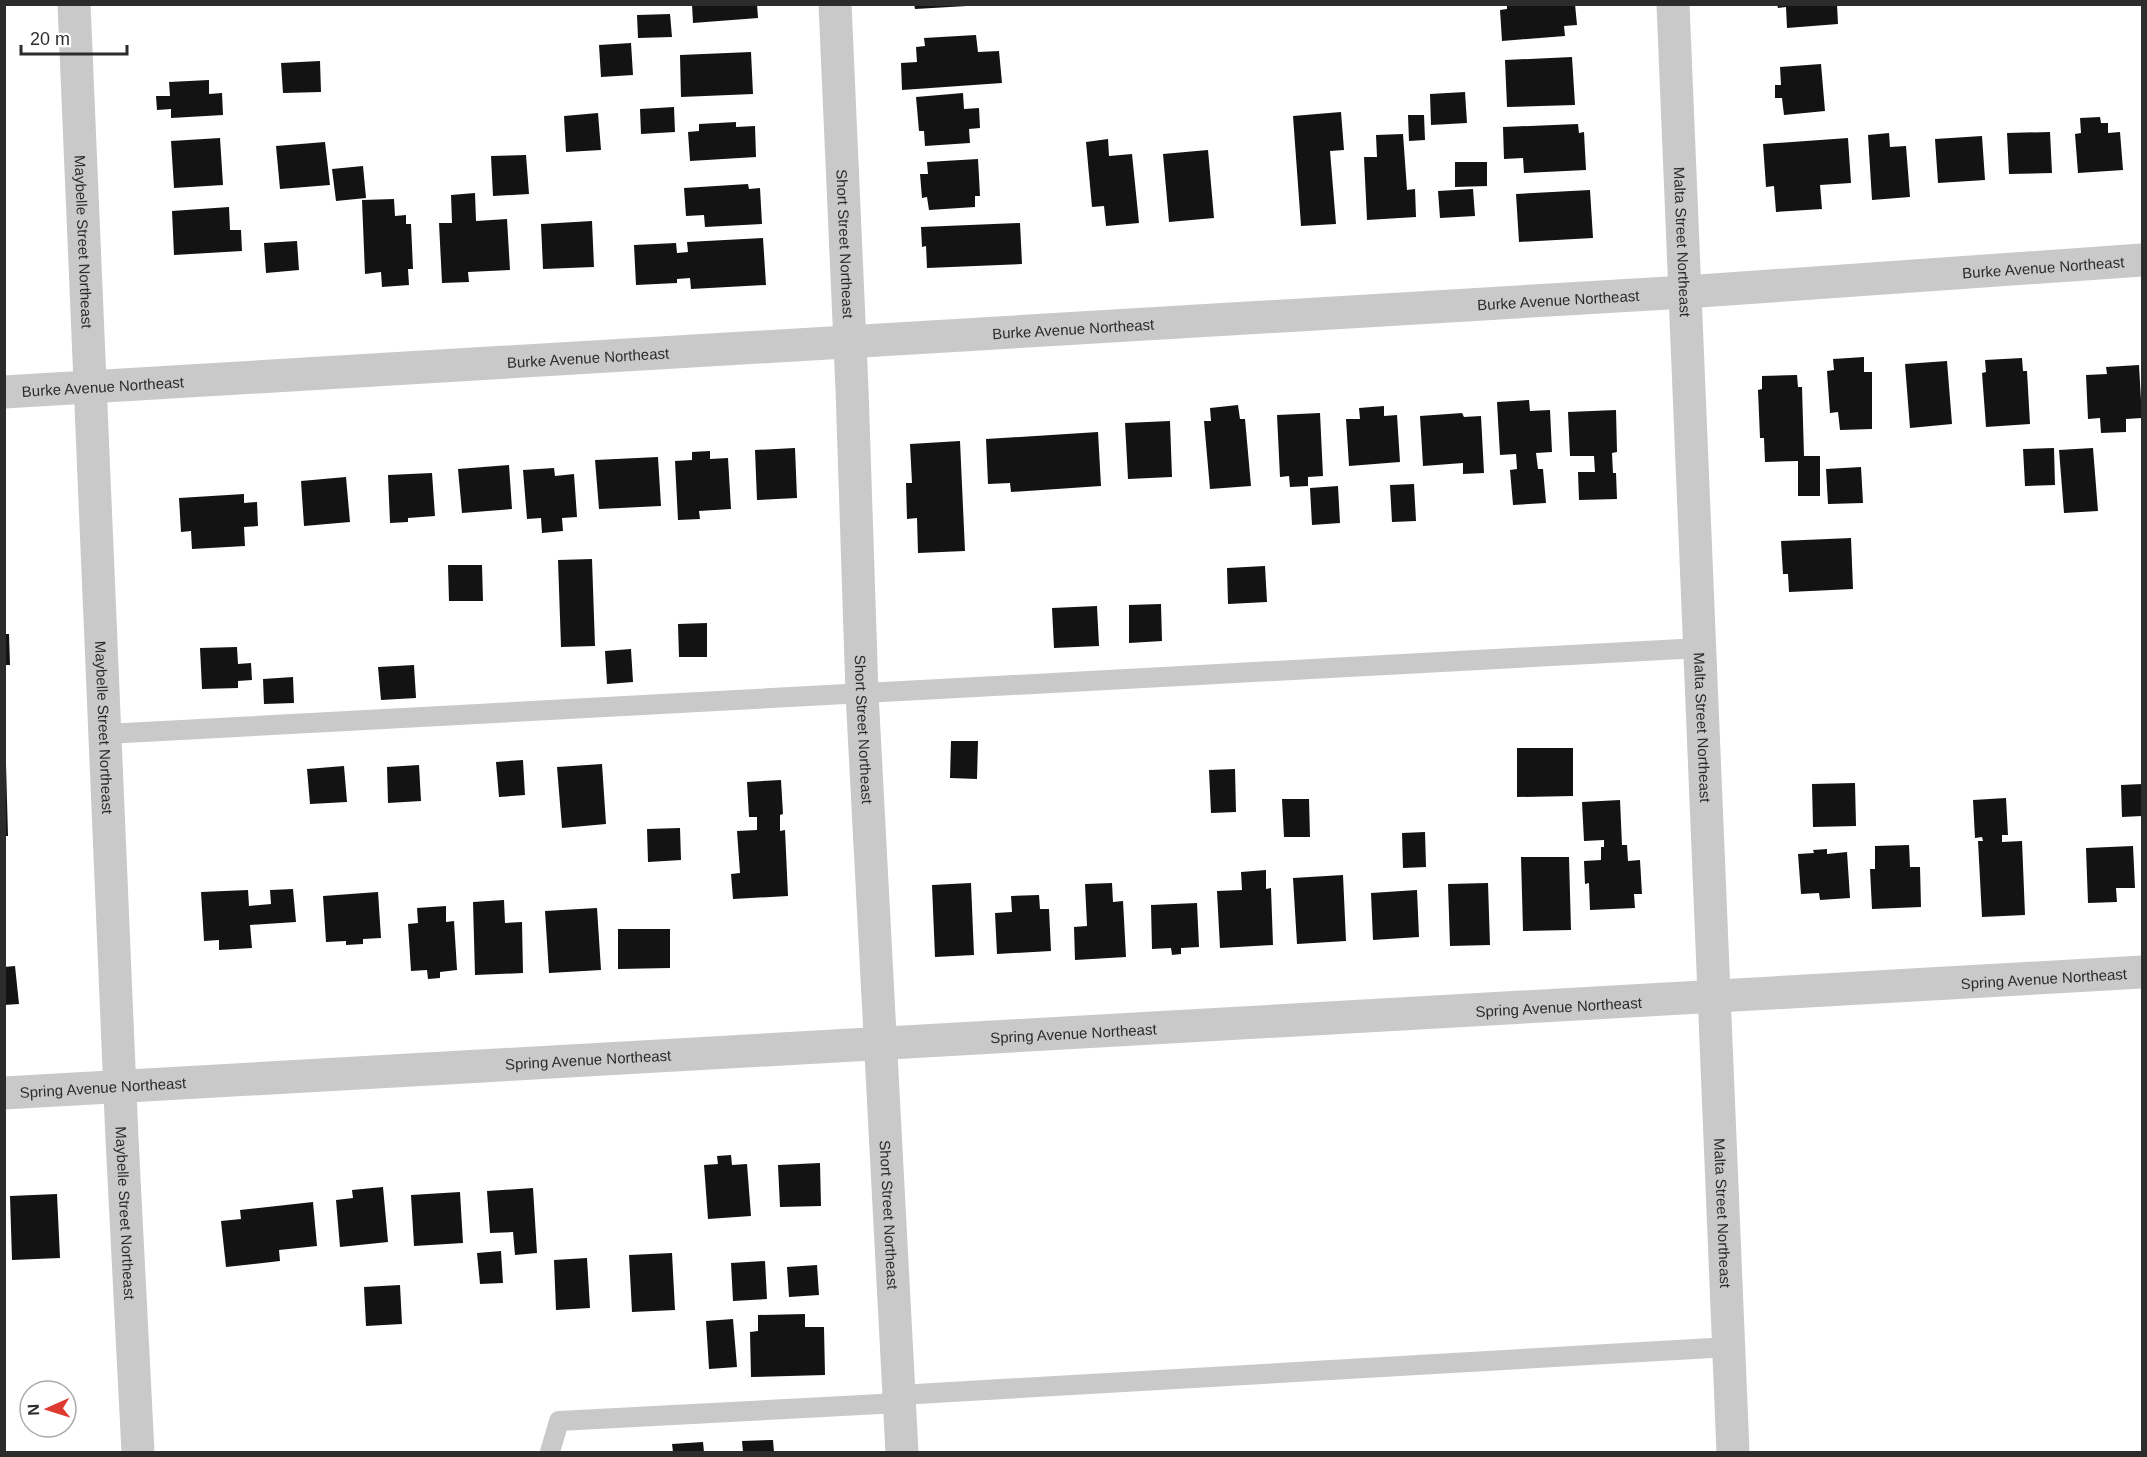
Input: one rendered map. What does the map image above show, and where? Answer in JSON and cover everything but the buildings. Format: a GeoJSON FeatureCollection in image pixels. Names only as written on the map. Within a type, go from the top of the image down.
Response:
{"type":"FeatureCollection","features":[{"type":"Feature","properties":{"kind":"street","name":"Maybelle Street Northeast"},"geometry":{"type":"LineString","coordinates":[[74,4],[138,1452]]}},
{"type":"Feature","properties":{"kind":"street","name":"Short Street Northeast"},"geometry":{"type":"LineString","coordinates":[[835,4],[850,340],[862,693],[902,1452]]}},
{"type":"Feature","properties":{"kind":"street","name":"Malta Street Northeast"},"geometry":{"type":"LineString","coordinates":[[1673,4],[1733,1452]]}},
{"type":"Feature","properties":{"kind":"street","name":"Burke Avenue Northeast"},"geometry":{"type":"LineString","coordinates":[[4,392],[1685,292],[2142,260]]}},
{"type":"Feature","properties":{"kind":"street","name":"Spring Avenue Northeast"},"geometry":{"type":"LineString","coordinates":[[4,1093],[881,1042],[1715,999],[2142,972]]}},
{"type":"Feature","properties":{"kind":"lane"},"geometry":{"type":"LineString","coordinates":[[106,734],[1700,648]]}},
{"type":"Feature","properties":{"kind":"lane"},"geometry":{"type":"LineString","coordinates":[[550,1452],[559,1421],[1729,1347]]}}]}
